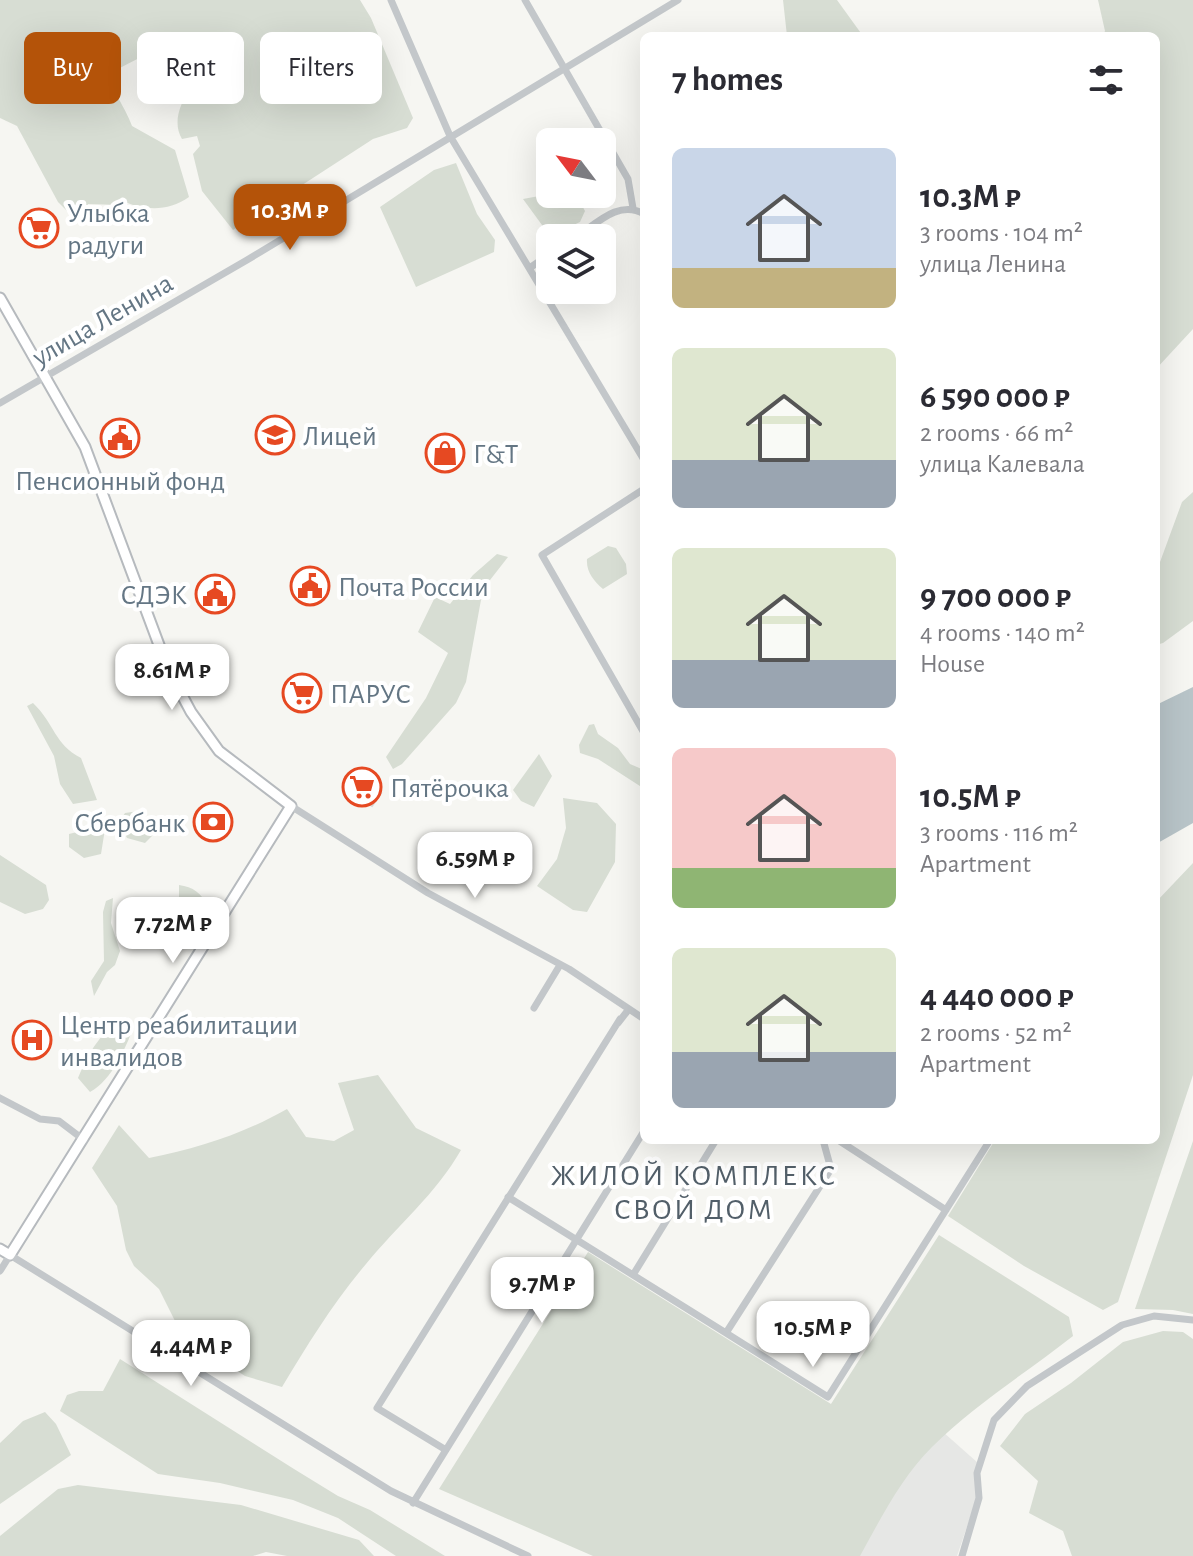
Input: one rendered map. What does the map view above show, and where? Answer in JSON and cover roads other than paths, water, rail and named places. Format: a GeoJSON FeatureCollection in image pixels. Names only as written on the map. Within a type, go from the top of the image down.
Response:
{"type":"FeatureCollection","features":[{"type":"Feature","properties":{"kind":"main road"},"geometry":{"type":"LineString","coordinates":[[0,298],[98,477],[168,669],[191,712],[219,751],[291,806],[10,1255],[0,1249]]}},
{"type":"Feature","properties":{"kind":"street"},"geometry":{"type":"LineString","coordinates":[[391,0],[450,136],[640,453]]}},
{"type":"Feature","properties":{"kind":"street"},"geometry":{"type":"LineString","coordinates":[[525,0],[628,179],[633,208]]}},
{"type":"Feature","properties":{"kind":"street","name":"улица Ленина"},"geometry":{"type":"LineString","coordinates":[[0,403],[247,260],[678,0]]}},
{"type":"Feature","properties":{"kind":"street"},"geometry":{"type":"LineString","coordinates":[[597,224],[622,208],[640,212]]}},
{"type":"Feature","properties":{"kind":"street"},"geometry":{"type":"LineString","coordinates":[[531,267],[536,264]]}},
{"type":"Feature","properties":{"kind":"street"},"geometry":{"type":"LineString","coordinates":[[640,492],[542,555],[640,726]]}},
{"type":"Feature","properties":{"kind":"street"},"geometry":{"type":"LineString","coordinates":[[291,806],[428,893],[560,965],[640,1016]]}},
{"type":"Feature","properties":{"kind":"street"},"geometry":{"type":"LineString","coordinates":[[534,1008],[560,965]]}},
{"type":"Feature","properties":{"kind":"street"},"geometry":{"type":"LineString","coordinates":[[446,1450],[377,1408],[629,1009]]}},
{"type":"Feature","properties":{"kind":"street"},"geometry":{"type":"LineString","coordinates":[[0,1098],[31,1116],[59,1121],[84,1140]]}},
{"type":"Feature","properties":{"kind":"street"},"geometry":{"type":"LineString","coordinates":[[413,1503],[640,1137]]}},
{"type":"Feature","properties":{"kind":"street"},"geometry":{"type":"LineString","coordinates":[[633,1275],[714,1144]]}},
{"type":"Feature","properties":{"kind":"street"},"geometry":{"type":"LineString","coordinates":[[726,1333],[831,1169],[824,1144]]}},
{"type":"Feature","properties":{"kind":"street"},"geometry":{"type":"LineString","coordinates":[[844,1144],[946,1210]]}},
{"type":"Feature","properties":{"kind":"street"},"geometry":{"type":"LineString","coordinates":[[508,1197],[828,1397],[987,1144]]}},
{"type":"Feature","properties":{"kind":"street"},"geometry":{"type":"LineString","coordinates":[[0,1271],[10,1255],[391,1491],[528,1556]]}},
{"type":"Feature","properties":{"kind":"street"},"geometry":{"type":"LineString","coordinates":[[962,1556],[979,1498],[977,1473],[994,1420],[1027,1386],[1122,1325],[1154,1316],[1193,1320]]}},
{"type":"Feature","properties":{"kind":"place","name":"Улыбка радуги"},"geometry":{"type":"Point","coordinates":[39,228]}},
{"type":"Feature","properties":{"kind":"place","name":"Лицей"},"geometry":{"type":"Point","coordinates":[275,435]}},
{"type":"Feature","properties":{"kind":"place","name":"Пенсионный фонд"},"geometry":{"type":"Point","coordinates":[120,438]}},
{"type":"Feature","properties":{"kind":"place","name":"Г&Т"},"geometry":{"type":"Point","coordinates":[445,453]}},
{"type":"Feature","properties":{"kind":"place","name":"Почта России"},"geometry":{"type":"Point","coordinates":[310,586]}},
{"type":"Feature","properties":{"kind":"place","name":"СДЭК"},"geometry":{"type":"Point","coordinates":[215,594]}},
{"type":"Feature","properties":{"kind":"place","name":"ПАРУС"},"geometry":{"type":"Point","coordinates":[302,693]}},
{"type":"Feature","properties":{"kind":"place","name":"Пятёрочка"},"geometry":{"type":"Point","coordinates":[362,787]}},
{"type":"Feature","properties":{"kind":"place","name":"Сбербанк"},"geometry":{"type":"Point","coordinates":[213,822]}},
{"type":"Feature","properties":{"kind":"place","name":"Центр реабилитации инвалидов"},"geometry":{"type":"Point","coordinates":[32,1040]}},
{"type":"Feature","properties":{"kind":"district","name":"ЖИЛОЙ КОМПЛЕКС СВОЙ ДОМ"},"geometry":{"type":"Point","coordinates":[694,1192]}}]}
